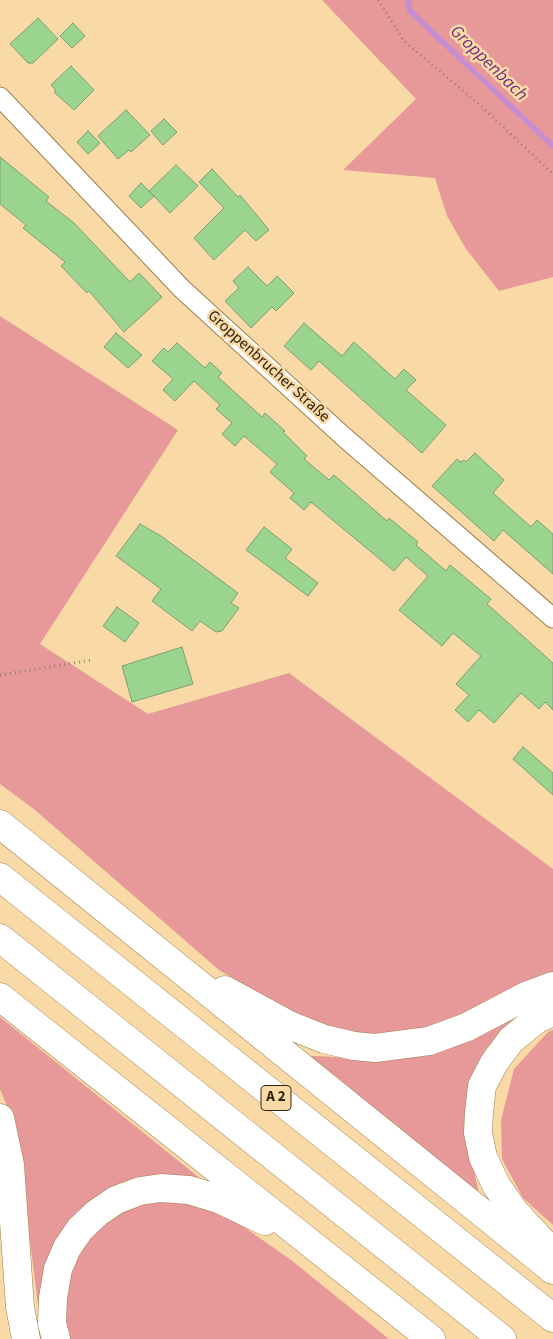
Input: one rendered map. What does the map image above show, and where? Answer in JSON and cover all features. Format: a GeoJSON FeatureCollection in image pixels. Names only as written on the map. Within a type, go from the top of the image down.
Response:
{"type":"FeatureCollection","features":[{"type":"Feature","properties":{"kind":"highway"},"geometry":{"type":"LineString","coordinates":[[0,824],[156,952],[553,1270]]}},
{"type":"Feature","properties":{"kind":"highway","name":"A 2"},"geometry":{"type":"LineString","coordinates":[[0,877],[553,1318]]}},
{"type":"Feature","properties":{"kind":"highway"},"geometry":{"type":"LineString","coordinates":[[0,938],[502,1339]]}},
{"type":"Feature","properties":{"kind":"highway"},"geometry":{"type":"LineString","coordinates":[[156,952],[289,1026],[324,1039],[354,1046],[375,1048],[429,1041],[467,1027],[526,996],[553,986]]}},
{"type":"Feature","properties":{"kind":"highway"},"geometry":{"type":"LineString","coordinates":[[0,997],[431,1339]]}},
{"type":"Feature","properties":{"kind":"highway"},"geometry":{"type":"LineString","coordinates":[[553,1012],[537,1019],[511,1040],[494,1063],[482,1086],[478,1133],[483,1158],[496,1185],[514,1211],[553,1253]]}},
{"type":"Feature","properties":{"kind":"highway"},"geometry":{"type":"LineString","coordinates":[[0,1118],[10,1165],[20,1307],[26,1339]]}},
{"type":"Feature","properties":{"kind":"highway"},"geometry":{"type":"LineString","coordinates":[[56,1339],[52,1323],[53,1298],[58,1269],[67,1248],[80,1229],[96,1213],[116,1200],[132,1194],[161,1188],[189,1190],[219,1199],[308,1242]]}},
{"type":"Feature","properties":{"kind":"street","name":"Groppenbrucher Straße"},"geometry":{"type":"LineString","coordinates":[[0,97],[182,289],[344,436],[553,618]]}},
{"type":"Feature","properties":{"kind":"path"},"geometry":{"type":"LineString","coordinates":[[378,0],[404,41],[482,107],[553,174]]}},
{"type":"Feature","properties":{"kind":"path"},"geometry":{"type":"LineString","coordinates":[[0,675],[92,660]]}},
{"type":"Feature","properties":{"kind":"shaded area"},"geometry":{"type":"Polygon","coordinates":[[[322,0],[553,0],[553,277],[499,291],[466,249],[447,216],[435,178],[343,170],[416,99],[322,0]]]}},
{"type":"Feature","properties":{"kind":"shaded area"},"geometry":{"type":"Polygon","coordinates":[[[0,316],[178,430],[40,644],[148,714],[289,673],[553,869],[553,972],[426,1030],[355,1037],[296,1016],[219,970],[35,810],[0,784],[0,316]]]}},
{"type":"Feature","properties":{"kind":"shaded area"},"geometry":{"type":"Polygon","coordinates":[[[516,1016],[485,1050],[471,1082],[470,1153],[482,1207],[296,1055],[354,1058],[516,1016]]]}},
{"type":"Feature","properties":{"kind":"shaded area"},"geometry":{"type":"Polygon","coordinates":[[[0,1017],[212,1188],[217,1208],[291,1260],[389,1339],[56,1339],[52,1324],[38,1339],[39,1313],[20,1161],[13,1121],[0,1089],[0,1017]]]}},
{"type":"Feature","properties":{"kind":"shaded area"},"geometry":{"type":"Polygon","coordinates":[[[553,1030],[553,1225],[523,1198],[502,1159],[501,1120],[514,1069],[548,1032],[553,1030]]]}},
{"type":"Feature","properties":{"kind":"building"},"geometry":{"type":"Polygon","coordinates":[[[38,18],[58,39],[33,63],[28,63],[10,44],[38,18]]]}},
{"type":"Feature","properties":{"kind":"building"},"geometry":{"type":"Polygon","coordinates":[[[73,23],[85,36],[72,48],[60,36],[73,23]]]}},
{"type":"Feature","properties":{"kind":"building"},"geometry":{"type":"Polygon","coordinates":[[[71,66],[94,90],[74,110],[55,93],[55,89],[51,85],[71,66]]]}},
{"type":"Feature","properties":{"kind":"building"},"geometry":{"type":"Polygon","coordinates":[[[126,110],[150,135],[131,152],[129,150],[118,159],[98,136],[126,110]]]}},
{"type":"Feature","properties":{"kind":"building"},"geometry":{"type":"Polygon","coordinates":[[[164,119],[177,132],[163,145],[151,131],[164,119]]]}},
{"type":"Feature","properties":{"kind":"building"},"geometry":{"type":"Polygon","coordinates":[[[88,131],[100,143],[88,154],[77,142],[88,131]]]}},
{"type":"Feature","properties":{"kind":"building"},"geometry":{"type":"Polygon","coordinates":[[[0,157],[49,197],[46,201],[74,223],[130,282],[139,273],[162,297],[124,332],[89,291],[87,293],[61,266],[65,262],[23,228],[26,225],[0,204],[0,157]]]}},
{"type":"Feature","properties":{"kind":"building"},"geometry":{"type":"Polygon","coordinates":[[[176,165],[198,186],[170,213],[149,191],[176,165]]]}},
{"type":"Feature","properties":{"kind":"building"},"geometry":{"type":"Polygon","coordinates":[[[212,169],[238,197],[240,195],[269,230],[256,241],[245,230],[214,260],[194,238],[224,208],[199,182],[212,169]]]}},
{"type":"Feature","properties":{"kind":"building"},"geometry":{"type":"Polygon","coordinates":[[[141,183],[154,196],[141,208],[129,196],[141,183]]]}},
{"type":"Feature","properties":{"kind":"building"},"geometry":{"type":"Polygon","coordinates":[[[248,267],[267,286],[277,276],[294,293],[276,311],[272,307],[251,328],[225,301],[239,288],[233,281],[248,267]]]}},
{"type":"Feature","properties":{"kind":"building"},"geometry":{"type":"Polygon","coordinates":[[[304,323],[342,356],[354,342],[395,379],[404,369],[416,380],[406,390],[446,425],[422,453],[319,361],[311,370],[284,346],[304,323]]]}},
{"type":"Feature","properties":{"kind":"building"},"geometry":{"type":"Polygon","coordinates":[[[116,333],[142,355],[128,368],[104,347],[116,333]]]}},
{"type":"Feature","properties":{"kind":"building"},"geometry":{"type":"Polygon","coordinates":[[[177,343],[205,368],[210,362],[222,373],[218,377],[262,417],[265,413],[285,431],[283,432],[307,456],[304,459],[329,480],[334,475],[387,521],[389,518],[418,542],[416,545],[446,571],[450,565],[491,599],[487,604],[553,663],[553,710],[545,702],[539,709],[521,693],[494,723],[479,710],[468,722],[455,710],[469,695],[456,684],[481,656],[453,633],[442,646],[399,610],[428,576],[406,557],[394,571],[311,502],[304,510],[290,498],[294,493],[270,472],[277,464],[244,436],[235,446],[222,434],[232,423],[216,409],[220,405],[194,381],[175,401],[163,390],[173,379],[152,361],[164,348],[168,352],[177,343]]]}},
{"type":"Feature","properties":{"kind":"building"},"geometry":{"type":"Polygon","coordinates":[[[475,453],[504,480],[493,493],[531,527],[537,520],[553,534],[553,574],[503,530],[494,541],[432,486],[457,459],[461,462],[464,460],[466,462],[475,453]]]}},
{"type":"Feature","properties":{"kind":"building"},"geometry":{"type":"Polygon","coordinates":[[[140,524],[161,536],[238,593],[231,603],[239,608],[222,631],[216,632],[200,621],[192,631],[152,601],[161,589],[116,556],[140,524]]]}},
{"type":"Feature","properties":{"kind":"building"},"geometry":{"type":"Polygon","coordinates":[[[264,527],[292,549],[285,558],[318,583],[308,596],[246,550],[264,527]]]}},
{"type":"Feature","properties":{"kind":"building"},"geometry":{"type":"Polygon","coordinates":[[[117,607],[139,623],[125,642],[103,626],[117,607]]]}},
{"type":"Feature","properties":{"kind":"building"},"geometry":{"type":"Polygon","coordinates":[[[182,647],[193,684],[132,702],[122,666],[182,647]]]}},
{"type":"Feature","properties":{"kind":"building"},"geometry":{"type":"Polygon","coordinates":[[[523,747],[553,773],[553,795],[513,759],[523,747]]]}},
{"type":"Feature","properties":{"kind":"waterway","name":"Groppenbach"},"geometry":{"type":"LineString","coordinates":[[408,0],[410,11],[553,146]]}}]}
